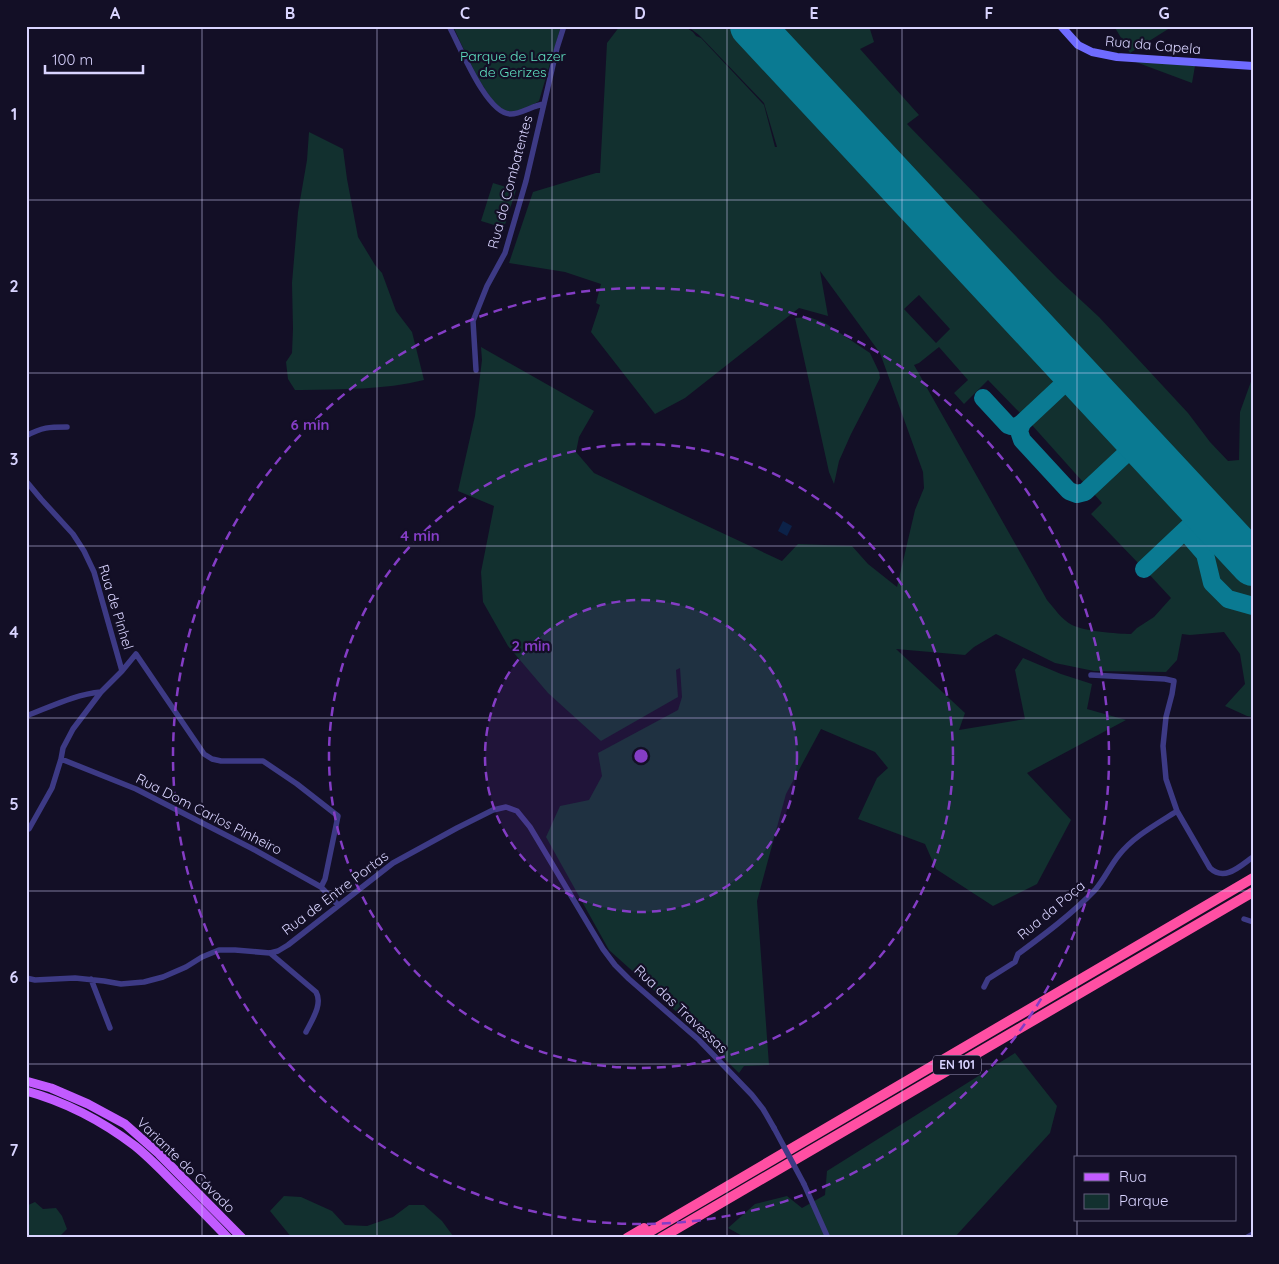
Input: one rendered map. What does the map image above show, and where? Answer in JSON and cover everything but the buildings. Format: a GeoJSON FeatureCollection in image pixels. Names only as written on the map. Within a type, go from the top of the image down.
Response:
{"type":"FeatureCollection","features":[{"type":"Feature","properties":{"kind":"highway","name":"EN 101"},"geometry":{"type":"LineString","coordinates":[[639,1238],[1253,878]]}},
{"type":"Feature","properties":{"kind":"highway","name":"EN 101"},"geometry":{"type":"LineString","coordinates":[[661,1238],[1253,892]]}},
{"type":"Feature","properties":{"kind":"highway"},"geometry":{"type":"LineString","coordinates":[[627,1238],[699,1198],[714,1194]]}},
{"type":"Feature","properties":{"kind":"highway"},"geometry":{"type":"LineString","coordinates":[[670,1238],[722,1208],[735,1195]]}},
{"type":"Feature","properties":{"kind":"main road","name":"Variante do Cávado"},"geometry":{"type":"LineString","coordinates":[[26,1081],[51,1088],[88,1104],[125,1124],[159,1154],[242,1238]]}},
{"type":"Feature","properties":{"kind":"main road","name":"Variante do Cávado"},"geometry":{"type":"LineString","coordinates":[[26,1091],[49,1097],[112,1129],[158,1167],[228,1238]]}},
{"type":"Feature","properties":{"kind":"street"},"geometry":{"type":"LineString","coordinates":[[449,26],[477,81],[498,110],[510,114],[544,104]]}},
{"type":"Feature","properties":{"kind":"street","name":"Rua do Combatentes"},"geometry":{"type":"LineString","coordinates":[[476,370],[473,321],[487,286],[505,253],[526,181],[564,26]]}},
{"type":"Feature","properties":{"kind":"street","name":"Rua da Capela"},"geometry":{"type":"LineString","coordinates":[[1063,27],[1078,45],[1092,52],[1117,57],[1253,66]]}},
{"type":"Feature","properties":{"kind":"street"},"geometry":{"type":"LineString","coordinates":[[26,436],[38,429],[67,427]]}},
{"type":"Feature","properties":{"kind":"street","name":"Rua de Pinhel"},"geometry":{"type":"LineString","coordinates":[[26,481],[73,534],[84,550],[94,572],[122,671]]}},
{"type":"Feature","properties":{"kind":"street"},"geometry":{"type":"LineString","coordinates":[[26,830],[29,829],[52,788],[63,748],[72,729],[101,692],[136,654],[204,754],[220,761],[263,761],[297,784],[338,816],[325,879],[321,888]]}},
{"type":"Feature","properties":{"kind":"street"},"geometry":{"type":"LineString","coordinates":[[1091,675],[1165,678],[1174,681],[1166,717],[1163,746],[1166,779],[1177,811],[1210,868],[1215,873],[1223,874],[1233,871],[1253,857]]}},
{"type":"Feature","properties":{"kind":"street"},"geometry":{"type":"LineString","coordinates":[[26,716],[70,699],[101,692]]}},
{"type":"Feature","properties":{"kind":"street","name":"Rua Dom Carlos Pinheiro"},"geometry":{"type":"LineString","coordinates":[[61,759],[136,789],[253,849],[321,888],[338,905]]}},
{"type":"Feature","properties":{"kind":"street","name":"Rua de Entre Portas"},"geometry":{"type":"LineString","coordinates":[[270,953],[278,951],[288,944],[393,863],[493,810],[506,807]]}},
{"type":"Feature","properties":{"kind":"street","name":"Rua das Travessas"},"geometry":{"type":"LineString","coordinates":[[506,807],[517,811],[530,827],[603,949],[615,965],[699,1040],[763,1109],[804,1184],[828,1238]]}},
{"type":"Feature","properties":{"kind":"street","name":"Rua da Poça"},"geometry":{"type":"LineString","coordinates":[[984,987],[988,979],[1015,962],[1018,954],[1060,922],[1093,892],[1120,853],[1132,842],[1148,829],[1177,811]]}},
{"type":"Feature","properties":{"kind":"street"},"geometry":{"type":"LineString","coordinates":[[1244,919],[1253,922]]}},
{"type":"Feature","properties":{"kind":"street"},"geometry":{"type":"LineString","coordinates":[[26,978],[35,980],[91,979],[121,984],[144,982],[163,977],[219,950],[270,953],[316,992],[318,996],[319,1001],[306,1032]]}},
{"type":"Feature","properties":{"kind":"street"},"geometry":{"type":"LineString","coordinates":[[91,979],[110,1028]]}},
{"type":"Feature","properties":{"kind":"street"},"geometry":{"type":"LineString","coordinates":[[1246,1238],[1253,1234]]}},
{"type":"Feature","properties":{"kind":"green space","name":"Parque de Lazer de Gerizes"},"geometry":{"type":"Polygon","coordinates":[[[453,26],[561,26],[539,101],[515,112],[506,111],[499,106],[483,86],[453,26]]]}},
{"type":"Feature","properties":{"kind":"green space"},"geometry":{"type":"Polygon","coordinates":[[[620,26],[684,26],[701,38],[764,105],[775,147],[777,147],[764,103],[699,35],[687,26],[736,26],[1060,374],[1061,378],[1059,381],[1026,414],[1021,414],[988,380],[964,404],[954,393],[968,380],[939,347],[914,365],[1047,600],[1058,614],[1072,625],[1084,629],[1131,634],[1154,617],[1171,598],[1147,572],[1184,539],[1201,555],[1208,586],[1226,603],[1253,610],[1253,717],[1225,706],[1245,684],[1240,654],[1224,632],[1182,634],[1177,660],[1166,672],[1094,671],[1055,663],[996,634],[974,647],[965,655],[896,649],[965,713],[959,730],[1025,719],[1015,670],[1023,658],[1061,674],[1092,684],[1087,709],[1126,720],[1027,773],[1071,820],[1037,884],[993,906],[936,869],[925,844],[858,819],[877,778],[888,768],[875,752],[821,729],[786,794],[757,901],[769,1065],[744,1066],[739,1073],[658,994],[609,950],[546,837],[560,806],[589,800],[602,776],[598,753],[678,710],[682,697],[680,668],[676,670],[678,697],[601,741],[548,693],[508,646],[483,602],[481,572],[494,506],[458,491],[475,416],[482,360],[481,347],[594,411],[579,437],[576,452],[594,473],[782,561],[798,544],[852,546],[868,564],[897,587],[915,510],[924,488],[923,472],[880,353],[820,271],[828,316],[799,308],[685,398],[655,414],[591,332],[600,305],[596,303],[601,284],[565,272],[509,263],[533,192],[600,173],[607,43],[620,26]],[[919,295],[904,309],[936,343],[950,329],[919,295]]]}},
{"type":"Feature","properties":{"kind":"green space"},"geometry":{"type":"Polygon","coordinates":[[[768,26],[869,26],[874,42],[860,49],[919,115],[907,124],[1057,278],[1099,317],[1188,413],[1210,442],[1228,461],[1239,460],[1240,412],[1253,376],[1253,548],[982,258],[768,26]]]}},
{"type":"Feature","properties":{"kind":"green space"},"geometry":{"type":"Polygon","coordinates":[[[1114,26],[1173,26],[1130,53],[1114,26]]]}},
{"type":"Feature","properties":{"kind":"green space"},"geometry":{"type":"Polygon","coordinates":[[[1133,61],[1195,66],[1192,83],[1133,61]]]}},
{"type":"Feature","properties":{"kind":"green space"},"geometry":{"type":"Polygon","coordinates":[[[309,132],[343,149],[358,237],[382,273],[396,311],[412,332],[424,380],[378,387],[295,390],[288,379],[286,362],[292,353],[292,283],[298,212],[307,160],[309,132]]]}},
{"type":"Feature","properties":{"kind":"green space"},"geometry":{"type":"Polygon","coordinates":[[[493,183],[516,190],[504,228],[481,221],[493,183]]]}},
{"type":"Feature","properties":{"kind":"green space"},"geometry":{"type":"Polygon","coordinates":[[[809,317],[825,323],[870,353],[880,378],[839,461],[834,484],[829,472],[795,318],[809,317]]]}},
{"type":"Feature","properties":{"kind":"green space"},"geometry":{"type":"Polygon","coordinates":[[[1069,386],[1124,442],[1125,446],[1089,482],[1083,482],[1031,424],[1031,421],[1069,386]]]}},
{"type":"Feature","properties":{"kind":"green space"},"geometry":{"type":"Polygon","coordinates":[[[1133,455],[1188,512],[1189,516],[1187,522],[1141,566],[1091,514],[1102,503],[1094,494],[1094,489],[1128,457],[1133,455]]]}},
{"type":"Feature","properties":{"kind":"green space"},"geometry":{"type":"Polygon","coordinates":[[[1199,525],[1253,582],[1253,602],[1230,596],[1216,581],[1209,553],[1193,532],[1199,525]]]}},
{"type":"Feature","properties":{"kind":"green space"},"geometry":{"type":"Polygon","coordinates":[[[1015,1053],[1057,1106],[1050,1133],[954,1238],[746,1238],[728,1228],[755,1204],[787,1196],[802,1208],[825,1195],[827,1171],[1015,1053]]]}},
{"type":"Feature","properties":{"kind":"green space"},"geometry":{"type":"Polygon","coordinates":[[[284,1196],[301,1197],[332,1211],[345,1225],[367,1226],[393,1217],[409,1205],[424,1205],[442,1221],[453,1236],[443,1238],[292,1238],[270,1211],[284,1196]]]}},
{"type":"Feature","properties":{"kind":"green space"},"geometry":{"type":"Polygon","coordinates":[[[35,1202],[43,1209],[56,1208],[62,1216],[67,1229],[58,1238],[26,1238],[26,1206],[35,1202]]]}},
{"type":"Feature","properties":{"kind":"water"},"geometry":{"type":"Polygon","coordinates":[[[783,521],[792,526],[787,536],[778,531],[783,521]]]}},
{"type":"Feature","properties":{"kind":"taxiway"},"geometry":{"type":"LineString","coordinates":[[983,398],[1008,425],[1017,426],[1069,379],[1071,373],[1069,366]]}},
{"type":"Feature","properties":{"kind":"taxiway"},"geometry":{"type":"LineString","coordinates":[[1022,423],[1019,431],[1022,440],[1069,491],[1077,494],[1085,492],[1132,448],[1135,443],[1132,435]]}},
{"type":"Feature","properties":{"kind":"taxiway"},"geometry":{"type":"LineString","coordinates":[[1144,569],[1197,519],[1200,513],[1197,505]]}},
{"type":"Feature","properties":{"kind":"taxiway"},"geometry":{"type":"LineString","coordinates":[[1197,519],[1203,517],[1214,523]]}},
{"type":"Feature","properties":{"kind":"taxiway"},"geometry":{"type":"LineString","coordinates":[[1185,531],[1205,554],[1212,583],[1228,599],[1253,606]]}},
{"type":"Feature","properties":{"kind":"runway"},"geometry":{"type":"LineString","coordinates":[[752,26],[1253,564]]}}]}
